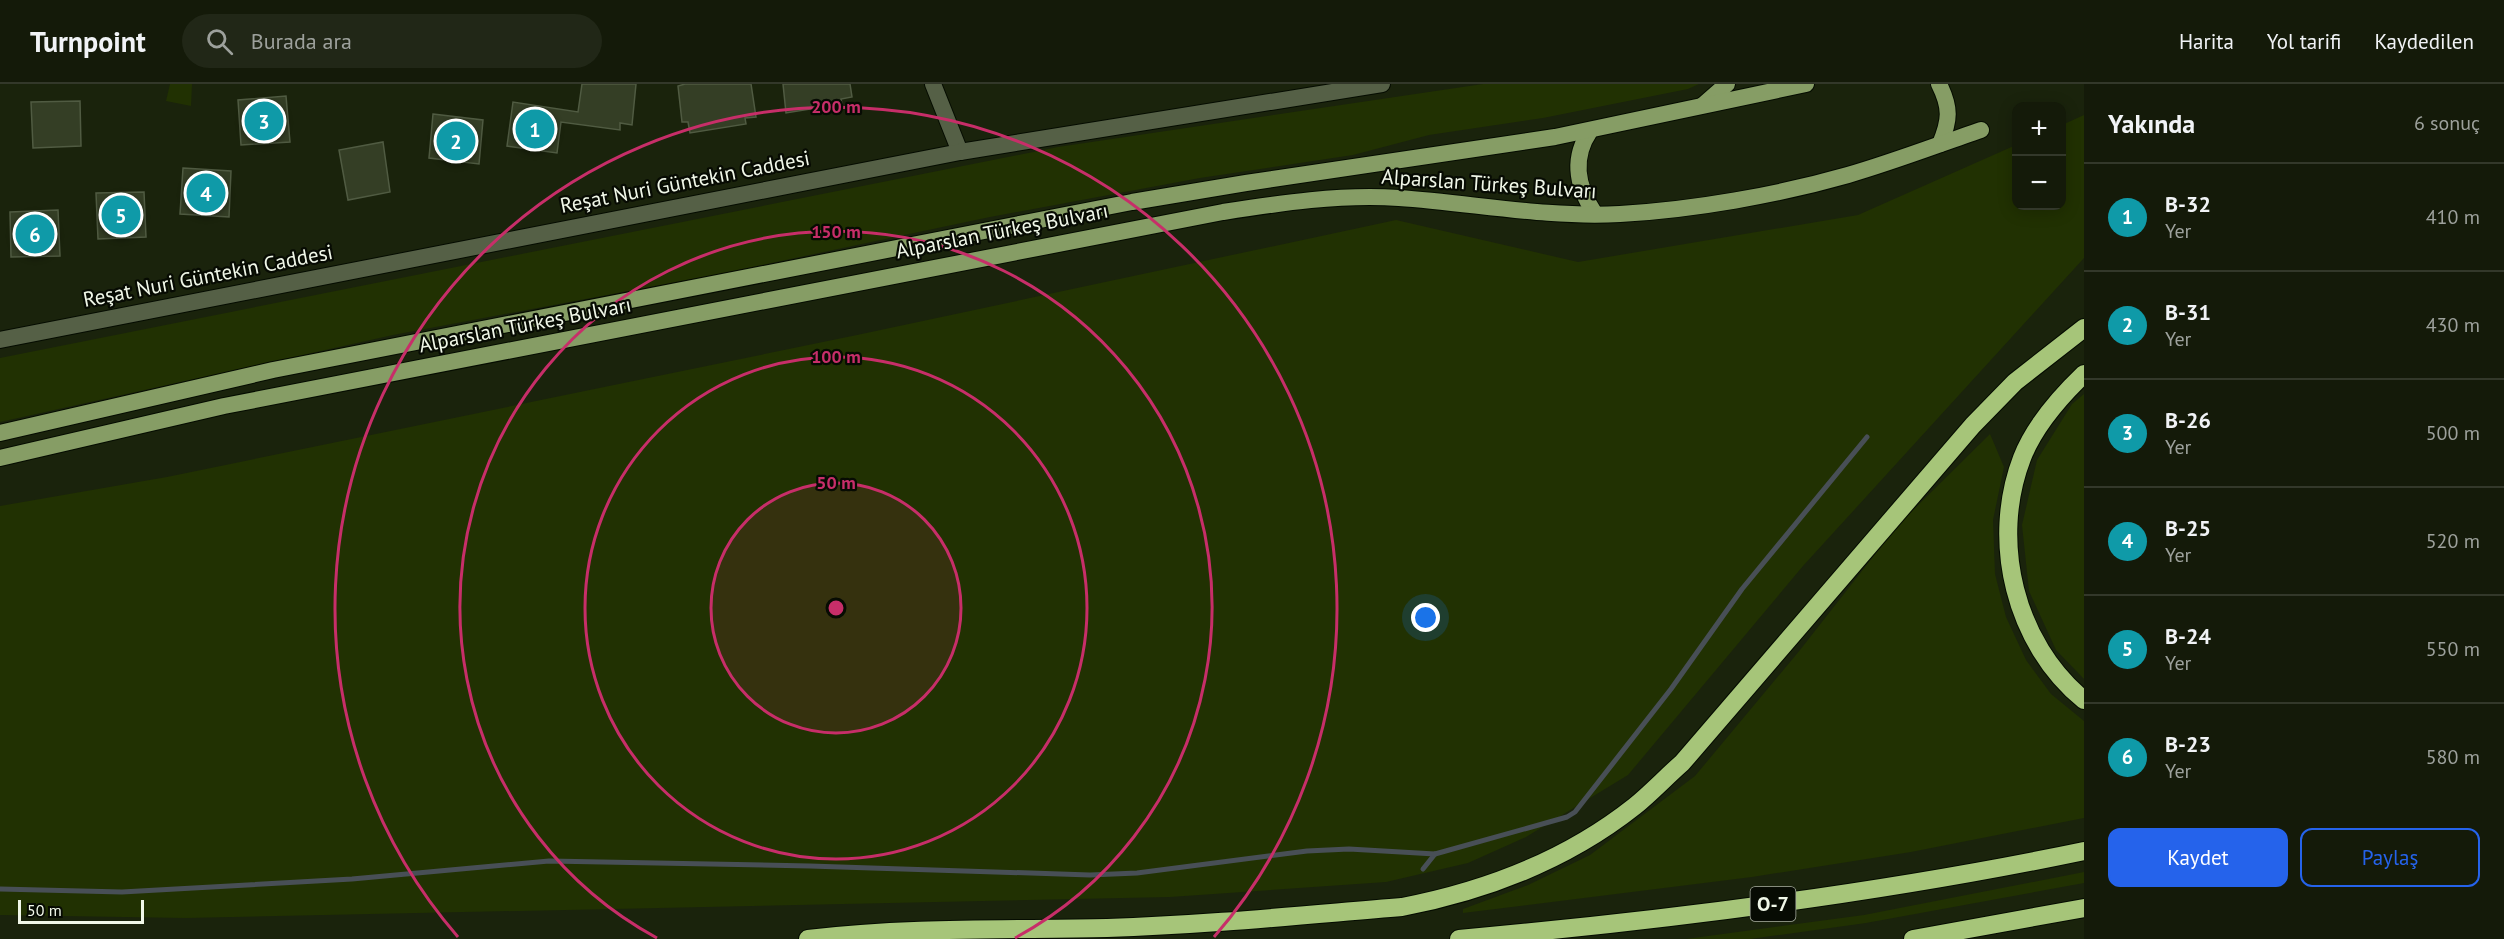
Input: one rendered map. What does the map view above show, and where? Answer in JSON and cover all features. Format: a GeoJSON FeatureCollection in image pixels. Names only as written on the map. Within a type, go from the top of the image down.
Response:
{"type":"FeatureCollection","features":[{"type":"Feature","properties":{"kind":"highway"},"geometry":{"type":"LineString","coordinates":[[808,939],[858,933],[924,930],[1134,927],[1402,907],[1448,898],[1486,886],[1543,862],[1586,840],[1635,806],[1682,763],[1973,425],[2015,382],[2084,328]]}},
{"type":"Feature","properties":{"kind":"highway"},"geometry":{"type":"LineString","coordinates":[[2084,374],[2057,403],[2036,432],[2022,458],[2009,513],[2008,543],[2011,575],[2030,631],[2061,678],[2084,700]]}},
{"type":"Feature","properties":{"kind":"highway","name":"O-7"},"geometry":{"type":"LineString","coordinates":[[1459,939],[1638,922],[1760,906],[1917,882],[2084,851]]}},
{"type":"Feature","properties":{"kind":"highway"},"geometry":{"type":"LineString","coordinates":[[1912,939],[2084,908]]}},
{"type":"Feature","properties":{"kind":"main road"},"geometry":{"type":"LineString","coordinates":[[933,84],[960,152]]}},
{"type":"Feature","properties":{"kind":"main road","name":"Reşat Nuri Güntekin Caddesi"},"geometry":{"type":"LineString","coordinates":[[0,340],[960,152],[1382,84]]}},
{"type":"Feature","properties":{"kind":"main road"},"geometry":{"type":"LineString","coordinates":[[1703,106],[1727,84]]}},
{"type":"Feature","properties":{"kind":"main road","name":"Alparslan Türkeş Bulvarı"},"geometry":{"type":"LineString","coordinates":[[0,433],[273,370],[1132,202],[1590,131],[1806,84]]}},
{"type":"Feature","properties":{"kind":"main road"},"geometry":{"type":"LineString","coordinates":[[1939,84],[1947,101],[1948,124],[1940,144]]}},
{"type":"Feature","properties":{"kind":"main road","name":"Alparslan Türkeş Bulvarı"},"geometry":{"type":"LineString","coordinates":[[0,458],[224,406],[1223,212],[1321,199],[1396,198],[1510,210],[1595,214],[1664,211],[1710,205],[1846,176],[1981,130]]}},
{"type":"Feature","properties":{"kind":"main road"},"geometry":{"type":"LineString","coordinates":[[1590,131],[1578,157],[1580,183],[1595,214]]}},
{"type":"Feature","properties":{"kind":"green space"},"geometry":{"type":"Polygon","coordinates":[[[170,84],[192,84],[191,106],[166,101],[170,84]]]}},
{"type":"Feature","properties":{"kind":"green space"},"geometry":{"type":"Polygon","coordinates":[[[1483,84],[1699,84],[1688,89],[1543,118],[1429,135],[1353,155],[1200,178],[990,217],[719,274],[393,335],[0,422],[0,358],[1058,147],[1483,84]]]}},
{"type":"Feature","properties":{"kind":"green space"},"geometry":{"type":"Polygon","coordinates":[[[2084,115],[2084,258],[1803,566],[1628,775],[1526,837],[1468,863],[1386,882],[1170,897],[186,918],[0,915],[0,506],[167,477],[857,335],[1396,220],[1578,262],[1858,215],[2012,147],[2012,210],[2066,210],[2066,123],[2084,115]]]}},
{"type":"Feature","properties":{"kind":"green space"},"geometry":{"type":"Polygon","coordinates":[[[2084,394],[2084,679],[2056,650],[2029,591],[2022,525],[2037,460],[2072,404],[2084,394]]]}},
{"type":"Feature","properties":{"kind":"green space"},"geometry":{"type":"Polygon","coordinates":[[[1990,434],[2004,467],[1993,520],[1995,574],[2006,617],[2026,660],[2051,694],[2084,721],[2084,818],[1911,852],[1752,877],[1463,913],[1463,909],[1528,885],[1590,855],[1695,776],[1800,650],[1898,525],[1990,434]]]}},
{"type":"Feature","properties":{"kind":"green space"},"geometry":{"type":"Polygon","coordinates":[[[2084,872],[2084,883],[1866,923],[1750,939],[1686,939],[1864,915],[2084,872]]]}},
{"type":"Feature","properties":{"kind":"building"},"geometry":{"type":"Polygon","coordinates":[[[582,84],[636,84],[632,125],[620,123],[620,130],[561,122],[557,153],[507,146],[513,102],[578,112],[582,84]]]}},
{"type":"Feature","properties":{"kind":"building"},"geometry":{"type":"Polygon","coordinates":[[[685,84],[751,84],[756,117],[745,118],[746,124],[690,133],[688,122],[682,122],[678,86],[685,84]]]}},
{"type":"Feature","properties":{"kind":"building"},"geometry":{"type":"Polygon","coordinates":[[[783,84],[850,84],[852,97],[841,99],[842,104],[786,113],[783,84]]]}},
{"type":"Feature","properties":{"kind":"building"},"geometry":{"type":"Polygon","coordinates":[[[286,96],[290,142],[241,145],[238,100],[286,96]]]}},
{"type":"Feature","properties":{"kind":"building"},"geometry":{"type":"Polygon","coordinates":[[[80,101],[81,146],[33,148],[31,102],[80,101]]]}},
{"type":"Feature","properties":{"kind":"building"},"geometry":{"type":"Polygon","coordinates":[[[433,114],[483,120],[479,164],[429,158],[433,114]]]}},
{"type":"Feature","properties":{"kind":"building"},"geometry":{"type":"Polygon","coordinates":[[[383,142],[390,192],[348,200],[339,150],[383,142]]]}},
{"type":"Feature","properties":{"kind":"building"},"geometry":{"type":"Polygon","coordinates":[[[183,168],[231,171],[229,217],[180,214],[183,168]]]}},
{"type":"Feature","properties":{"kind":"building"},"geometry":{"type":"Polygon","coordinates":[[[144,192],[146,237],[98,239],[96,193],[144,192]]]}},
{"type":"Feature","properties":{"kind":"building"},"geometry":{"type":"Polygon","coordinates":[[[58,210],[60,256],[11,257],[10,212],[58,210]]]}},
{"type":"Feature","properties":{"kind":"waterway"},"geometry":{"type":"LineString","coordinates":[[0,889],[122,892],[352,879],[549,861],[1090,875],[1137,873],[1307,851],[1349,849],[1435,854],[1567,817],[1575,812],[1671,689],[1742,589],[1867,437]]}},
{"type":"Feature","properties":{"kind":"waterway"},"geometry":{"type":"LineString","coordinates":[[1423,869],[1435,854]]}},
{"type":"Feature","properties":{"kind":"place","name":"B-26"},"geometry":{"type":"Point","coordinates":[264,121]}},
{"type":"Feature","properties":{"kind":"place","name":"B-32"},"geometry":{"type":"Point","coordinates":[535,129]}},
{"type":"Feature","properties":{"kind":"place","name":"B-31"},"geometry":{"type":"Point","coordinates":[456,141]}},
{"type":"Feature","properties":{"kind":"place","name":"B-25"},"geometry":{"type":"Point","coordinates":[206,193]}},
{"type":"Feature","properties":{"kind":"place","name":"B-24"},"geometry":{"type":"Point","coordinates":[121,215]}},
{"type":"Feature","properties":{"kind":"place","name":"B-23"},"geometry":{"type":"Point","coordinates":[35,234]}}]}
